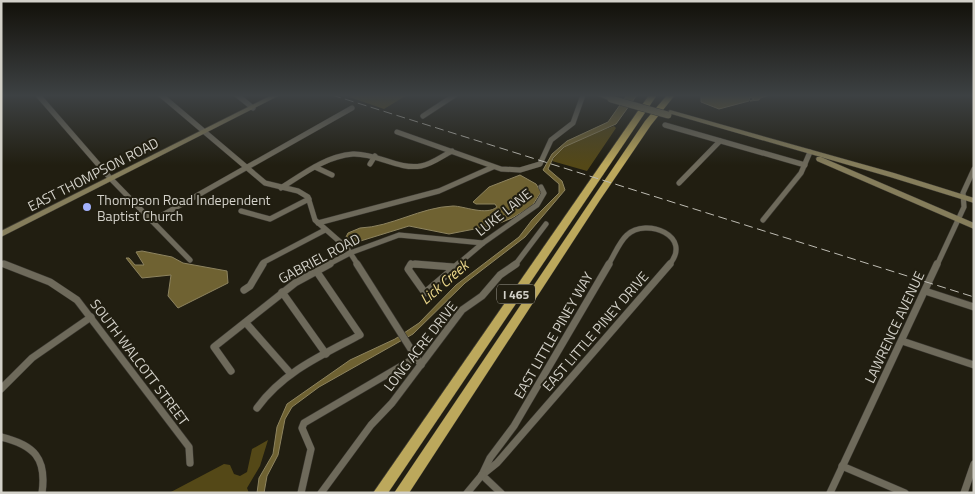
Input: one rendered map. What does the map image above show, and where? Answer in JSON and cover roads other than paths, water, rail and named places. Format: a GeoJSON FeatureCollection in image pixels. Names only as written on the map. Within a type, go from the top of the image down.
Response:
{"type":"FeatureCollection","features":[{"type":"Feature","properties":{"kind":"highway","name":"I 465"},"geometry":{"type":"LineString","coordinates":[[380,493],[636,118]]}},
{"type":"Feature","properties":{"kind":"highway","name":"I 465"},"geometry":{"type":"LineString","coordinates":[[401,493],[652,118]]}},
{"type":"Feature","properties":{"kind":"main road","name":"EAST THOMPSON ROAD"},"geometry":{"type":"LineString","coordinates":[[1,234],[232,118]]}},
{"type":"Feature","properties":{"kind":"main road"},"geometry":{"type":"LineString","coordinates":[[683,118],[892,175],[918,185]]}},
{"type":"Feature","properties":{"kind":"main road"},"geometry":{"type":"LineString","coordinates":[[821,157],[872,182]]}},
{"type":"Feature","properties":{"kind":"main road"},"geometry":{"type":"LineString","coordinates":[[821,157],[872,182],[974,226]]}},
{"type":"Feature","properties":{"kind":"main road"},"geometry":{"type":"LineString","coordinates":[[842,166],[974,201]]}},
{"type":"Feature","properties":{"kind":"main road"},"geometry":{"type":"LineString","coordinates":[[869,173],[867,176],[872,182]]}},
{"type":"Feature","properties":{"kind":"street"},"geometry":{"type":"LineString","coordinates":[[58,118],[111,179],[190,260]]}},
{"type":"Feature","properties":{"kind":"street"},"geometry":{"type":"LineString","coordinates":[[188,118],[266,184],[300,191],[309,199],[318,222],[350,253],[421,365]]}},
{"type":"Feature","properties":{"kind":"street"},"geometry":{"type":"LineString","coordinates":[[152,221],[334,118]]}},
{"type":"Feature","properties":{"kind":"street"},"geometry":{"type":"LineString","coordinates":[[397,132],[493,167],[510,170],[529,168],[540,164],[551,140],[573,123],[575,118]]}},
{"type":"Feature","properties":{"kind":"street"},"geometry":{"type":"LineString","coordinates":[[665,125],[805,165]]}},
{"type":"Feature","properties":{"kind":"street"},"geometry":{"type":"LineString","coordinates":[[679,183],[720,141]]}},
{"type":"Feature","properties":{"kind":"street"},"geometry":{"type":"LineString","coordinates":[[280,188],[316,167],[346,155],[375,156],[417,167],[428,164],[452,151]]}},
{"type":"Feature","properties":{"kind":"street"},"geometry":{"type":"LineString","coordinates":[[763,220],[805,165],[810,154]]}},
{"type":"Feature","properties":{"kind":"street"},"geometry":{"type":"LineString","coordinates":[[370,164],[375,156]]}},
{"type":"Feature","properties":{"kind":"street"},"geometry":{"type":"LineString","coordinates":[[316,167],[332,175]]}},
{"type":"Feature","properties":{"kind":"street"},"geometry":{"type":"LineString","coordinates":[[318,222],[439,191],[493,167]]}},
{"type":"Feature","properties":{"kind":"street","name":"LAWRENCE AVENUE"},"geometry":{"type":"LineString","coordinates":[[830,493],[964,207],[963,193],[974,169]]}},
{"type":"Feature","properties":{"kind":"street","name":"LUKE LANE"},"geometry":{"type":"LineString","coordinates":[[453,267],[415,264],[409,266],[409,270],[425,293],[483,243],[537,205],[544,193],[541,187]]}},
{"type":"Feature","properties":{"kind":"street"},"geometry":{"type":"LineString","coordinates":[[241,211],[270,219],[309,199]]}},
{"type":"Feature","properties":{"kind":"street","name":"LONG ACRE DRIVE"},"geometry":{"type":"LineString","coordinates":[[321,493],[371,425],[392,404],[462,310],[482,296],[500,275],[514,267],[546,224]]}},
{"type":"Feature","properties":{"kind":"street","name":"EAST LITTLE PINEY WAY"},"geometry":{"type":"LineString","coordinates":[[467,493],[482,474],[488,460],[519,417],[626,235],[637,228],[653,228],[668,235],[675,244]]}},
{"type":"Feature","properties":{"kind":"street"},"geometry":{"type":"LineString","coordinates":[[244,290],[250,286],[264,262],[325,230]]}},
{"type":"Feature","properties":{"kind":"street","name":"GABRIEL ROAD"},"geometry":{"type":"LineString","coordinates":[[231,371],[214,347],[282,292],[350,253],[396,236],[483,243]]}},
{"type":"Feature","properties":{"kind":"street","name":"EAST LITTLE PINEY DRIVE"},"geometry":{"type":"LineString","coordinates":[[482,474],[497,463],[675,258],[677,252],[675,244]]}},
{"type":"Feature","properties":{"kind":"street","name":"SOUTH WALCOTT STREET"},"geometry":{"type":"LineString","coordinates":[[2,264],[57,286],[77,300],[189,447],[190,463]]}},
{"type":"Feature","properties":{"kind":"street"},"geometry":{"type":"LineString","coordinates":[[257,408],[270,391],[290,374],[360,335],[317,272]]}},
{"type":"Feature","properties":{"kind":"street"},"geometry":{"type":"LineString","coordinates":[[925,291],[974,307]]}},
{"type":"Feature","properties":{"kind":"street"},"geometry":{"type":"LineString","coordinates":[[282,292],[326,354]]}},
{"type":"Feature","properties":{"kind":"street"},"geometry":{"type":"LineString","coordinates":[[1,389],[32,358],[91,317]]}},
{"type":"Feature","properties":{"kind":"street"},"geometry":{"type":"LineString","coordinates":[[246,323],[290,374]]}},
{"type":"Feature","properties":{"kind":"street"},"geometry":{"type":"LineString","coordinates":[[902,341],[974,365]]}},
{"type":"Feature","properties":{"kind":"street"},"geometry":{"type":"LineString","coordinates":[[301,493],[311,449],[302,428],[304,423],[415,358]]}},
{"type":"Feature","properties":{"kind":"street"},"geometry":{"type":"LineString","coordinates":[[519,417],[531,424]]}},
{"type":"Feature","properties":{"kind":"street"},"geometry":{"type":"LineString","coordinates":[[1,437],[19,441],[36,453],[43,472],[42,493]]}},
{"type":"Feature","properties":{"kind":"street"},"geometry":{"type":"LineString","coordinates":[[964,493],[974,464]]}},
{"type":"Feature","properties":{"kind":"street"},"geometry":{"type":"LineString","coordinates":[[842,466],[905,493]]}},
{"type":"Feature","properties":{"kind":"street"},"geometry":{"type":"LineString","coordinates":[[482,474],[501,493]]}},
{"type":"Feature","properties":{"kind":"railway"},"geometry":{"type":"LineString","coordinates":[[405,118],[974,297]]}},
{"type":"Feature","properties":{"kind":"place","name":"Thompson Road Independent Baptist Church"},"geometry":{"type":"Point","coordinates":[87,207]}},
{"type":"Feature","properties":{"kind":"water label","name":"Lick Creek"},"geometry":{"type":"Point","coordinates":[444,282]}}]}
